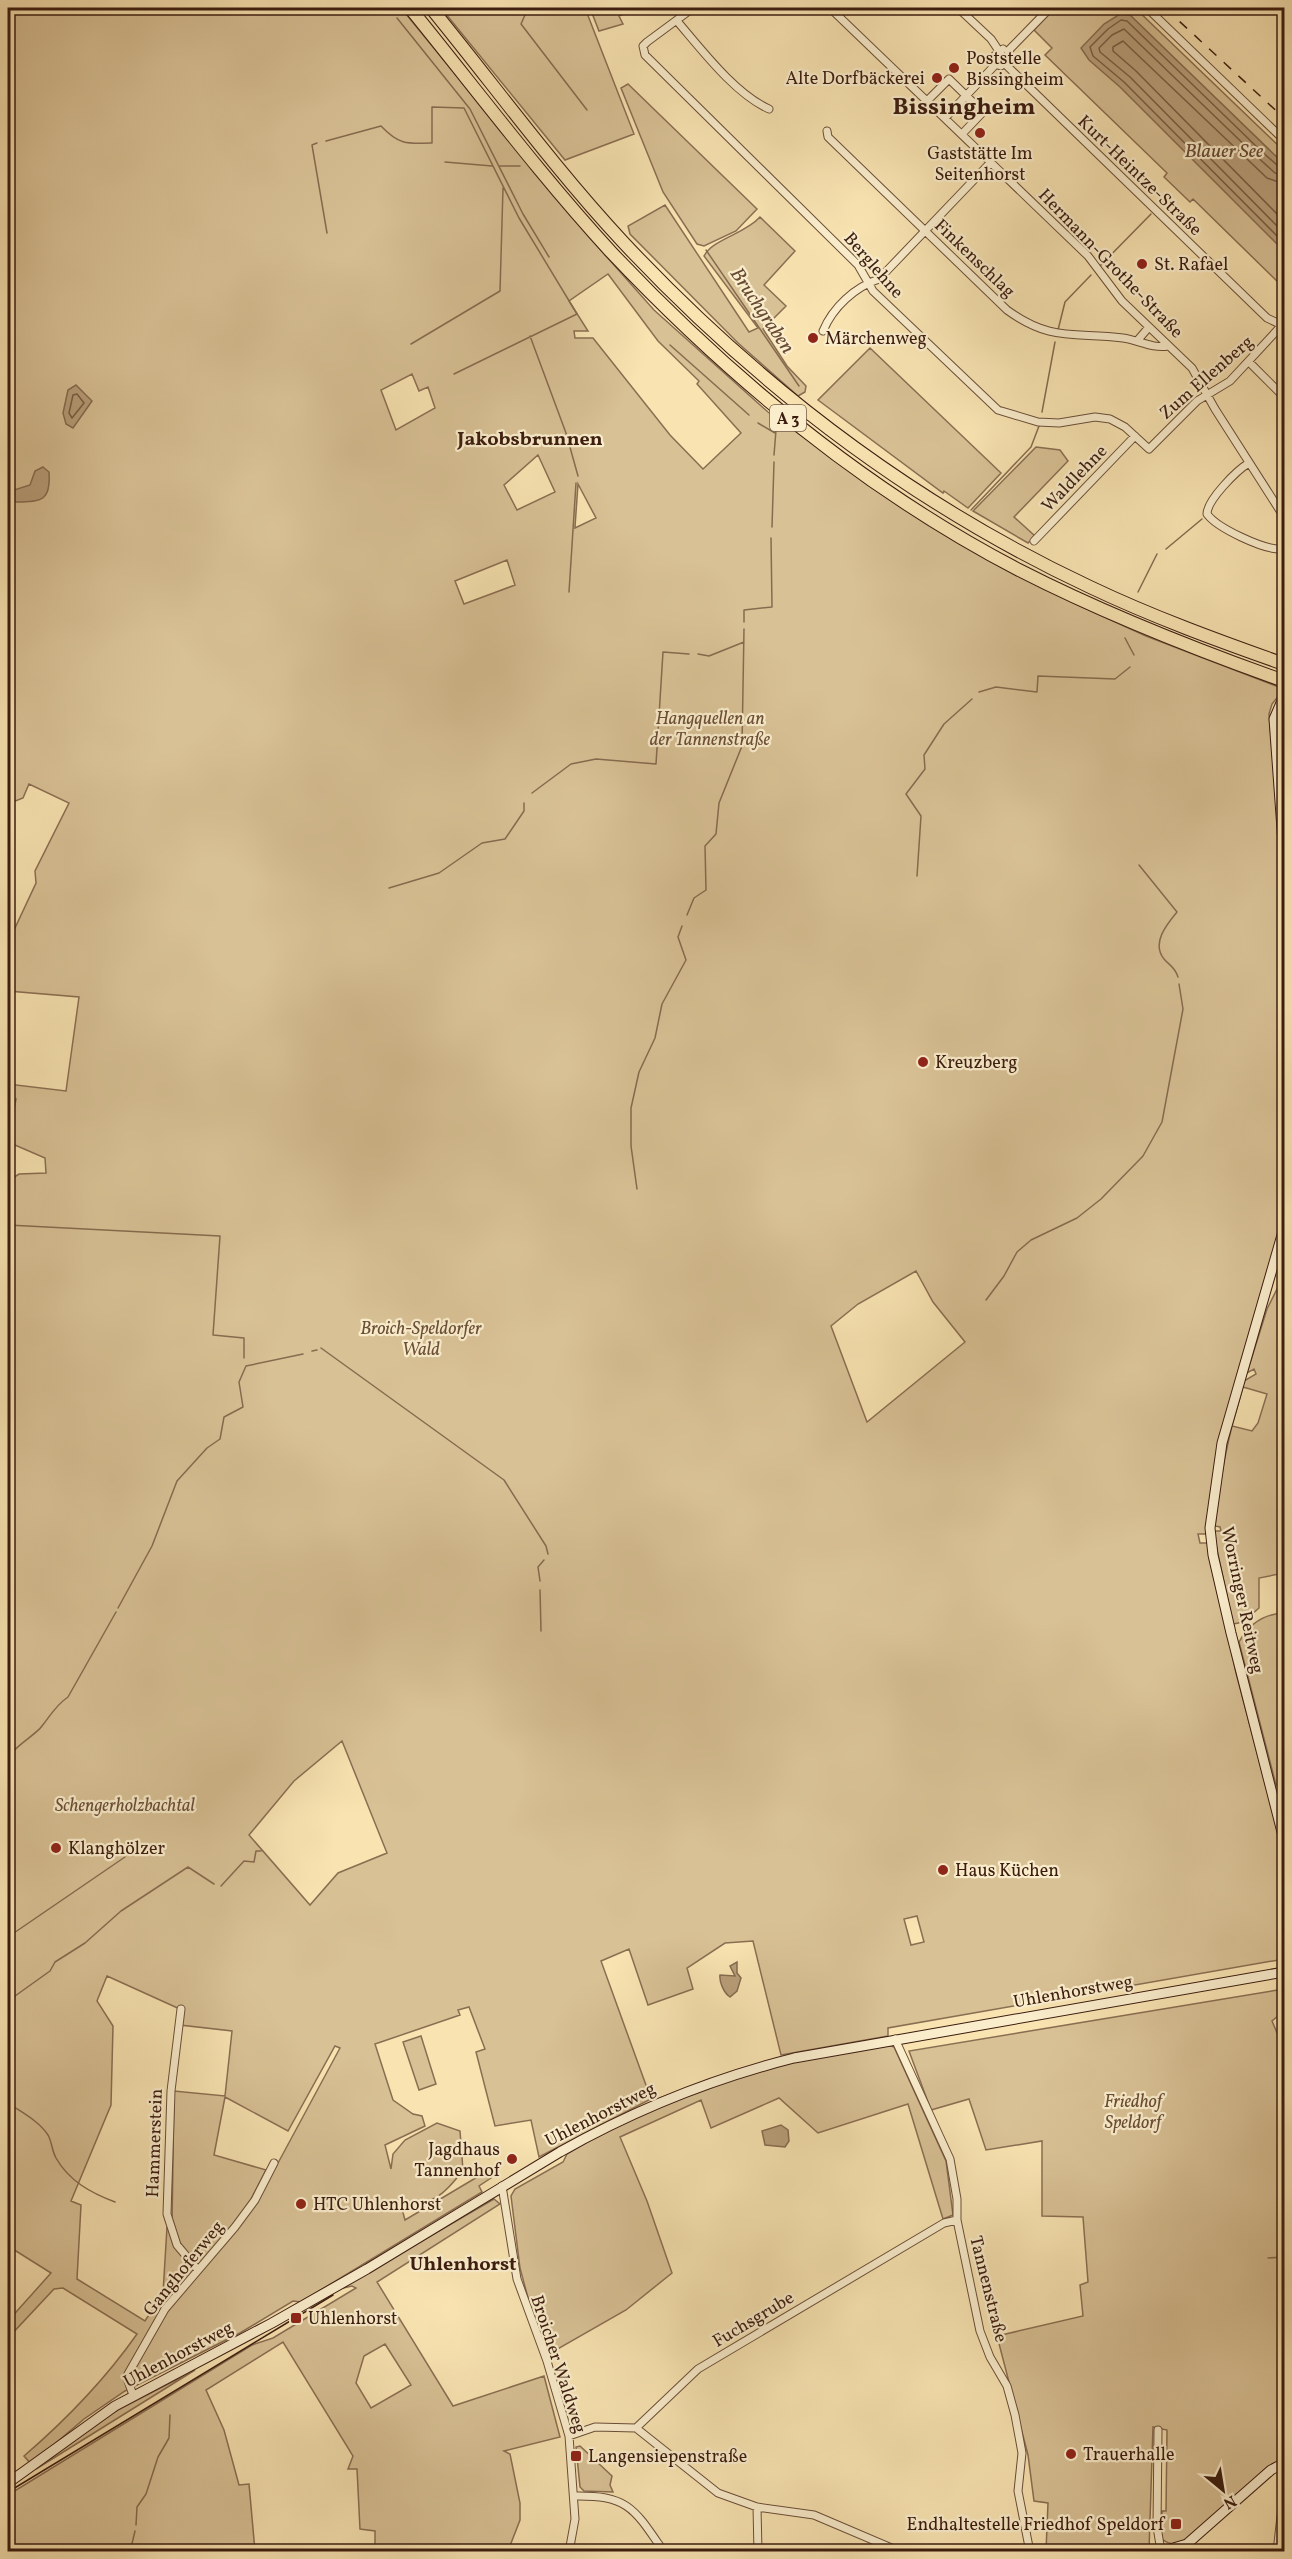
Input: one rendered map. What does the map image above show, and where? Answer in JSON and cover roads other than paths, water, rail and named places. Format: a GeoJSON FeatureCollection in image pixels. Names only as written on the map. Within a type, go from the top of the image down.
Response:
{"type":"FeatureCollection","features":[{"type":"Feature","properties":{"kind":"highway","name":"A 3"},"geometry":{"type":"LineString","coordinates":[[410,8],[609,249],[710,351],[813,437],[912,508],[1017,569],[1149,631],[1282,680]]}},
{"type":"Feature","properties":{"kind":"highway","name":"A 3"},"geometry":{"type":"LineString","coordinates":[[430,8],[621,239],[721,340],[826,427],[922,494],[1028,556],[1156,616],[1284,664]]}},
{"type":"Feature","properties":{"kind":"main road"},"geometry":{"type":"LineString","coordinates":[[1284,696],[1275,713],[1284,856]]}},
{"type":"Feature","properties":{"kind":"main road","name":"Worringer Reitweg"},"geometry":{"type":"LineString","coordinates":[[1284,1228],[1222,1443],[1210,1528],[1213,1555],[1234,1644],[1284,1840]]}},
{"type":"Feature","properties":{"kind":"main road","name":"Uhlenhorstweg"},"geometry":{"type":"LineString","coordinates":[[8,2482],[28,2470],[88,2423],[133,2395],[296,2309],[608,2125],[704,2083],[794,2058],[895,2038],[1284,1972]]}},
{"type":"Feature","properties":{"kind":"main road"},"geometry":{"type":"LineString","coordinates":[[1160,2551],[1182,2549],[1271,2470],[1284,2463]]}},
{"type":"Feature","properties":{"kind":"street"},"geometry":{"type":"LineString","coordinates":[[693,8],[677,21],[710,59],[756,104],[769,109]]}},
{"type":"Feature","properties":{"kind":"street","name":"Hermann-Grothe-Straße"},"geometry":{"type":"LineString","coordinates":[[830,8],[1088,256],[1122,301],[1192,368],[1249,464],[1284,517]]}},
{"type":"Feature","properties":{"kind":"street"},"geometry":{"type":"LineString","coordinates":[[958,8],[991,39],[999,51]]}},
{"type":"Feature","properties":{"kind":"street"},"geometry":{"type":"LineString","coordinates":[[996,64],[993,57],[999,51],[1008,51],[1050,8]]}},
{"type":"Feature","properties":{"kind":"street"},"geometry":{"type":"LineString","coordinates":[[1147,8],[1284,140]]}},
{"type":"Feature","properties":{"kind":"street","name":"Berglehne"},"geometry":{"type":"LineString","coordinates":[[677,21],[643,46],[645,55],[858,265],[873,291],[998,410],[1038,423],[1059,423],[1095,417],[1110,419],[1118,422],[1149,449]]}},
{"type":"Feature","properties":{"kind":"street"},"geometry":{"type":"LineString","coordinates":[[996,64],[1001,66],[1010,58],[1008,51]]}},
{"type":"Feature","properties":{"kind":"street","name":"Kurt-Heintze-Straße"},"geometry":{"type":"LineString","coordinates":[[1004,63],[1267,318],[1283,326]]}},
{"type":"Feature","properties":{"kind":"street"},"geometry":{"type":"LineString","coordinates":[[945,118],[996,64]]}},
{"type":"Feature","properties":{"kind":"street"},"geometry":{"type":"LineString","coordinates":[[927,101],[949,79],[983,112],[962,134]]}},
{"type":"Feature","properties":{"kind":"street","name":"Finkenschlag"},"geometry":{"type":"LineString","coordinates":[[827,131],[828,137],[1007,310],[1023,322],[1057,334],[1137,341],[1161,348],[1168,346]]}},
{"type":"Feature","properties":{"kind":"street"},"geometry":{"type":"LineString","coordinates":[[823,331],[828,318],[860,285],[879,279],[991,162]]}},
{"type":"Feature","properties":{"kind":"street","name":"Zum Ellenberg"},"geometry":{"type":"LineString","coordinates":[[1149,449],[1183,414],[1223,386],[1283,326]]}},
{"type":"Feature","properties":{"kind":"street"},"geometry":{"type":"LineString","coordinates":[[1137,341],[1149,327]]}},
{"type":"Feature","properties":{"kind":"street"},"geometry":{"type":"LineString","coordinates":[[1249,362],[1284,396]]}},
{"type":"Feature","properties":{"kind":"street","name":"Waldlehne"},"geometry":{"type":"LineString","coordinates":[[1034,541],[1135,436]]}},
{"type":"Feature","properties":{"kind":"street"},"geometry":{"type":"LineString","coordinates":[[1249,464],[1242,468],[1209,503],[1207,514],[1217,523],[1269,550],[1281,549]]}},
{"type":"Feature","properties":{"kind":"street","name":"Hammerstein"},"geometry":{"type":"LineString","coordinates":[[181,2009],[171,2091],[166,2214],[177,2245],[198,2270]]}},
{"type":"Feature","properties":{"kind":"street","name":"Tannenstraße"},"geometry":{"type":"LineString","coordinates":[[895,2038],[950,2159],[957,2199],[957,2220],[980,2331],[990,2358],[1006,2386],[1015,2415],[1022,2453],[1018,2491],[1030,2552]]}},
{"type":"Feature","properties":{"kind":"street","name":"Ganghoferweg"},"geometry":{"type":"LineString","coordinates":[[133,2395],[128,2374],[165,2309],[255,2200],[274,2163]]}},
{"type":"Feature","properties":{"kind":"street","name":"Broicher Waldweg"},"geometry":{"type":"LineString","coordinates":[[502,2187],[517,2279],[569,2436],[574,2496],[574,2519],[569,2552]]}},
{"type":"Feature","properties":{"kind":"street","name":"Fuchsgrube"},"geometry":{"type":"LineString","coordinates":[[636,2428],[699,2369],[944,2223],[957,2220]]}},
{"type":"Feature","properties":{"kind":"street"},"geometry":{"type":"LineString","coordinates":[[569,2436],[595,2427],[636,2428],[718,2493],[756,2507],[814,2515],[901,2552]]}},
{"type":"Feature","properties":{"kind":"street"},"geometry":{"type":"LineString","coordinates":[[1158,2430],[1157,2528],[1160,2551]]}},
{"type":"Feature","properties":{"kind":"street"},"geometry":{"type":"LineString","coordinates":[[1277,2552],[1284,2489]]}},
{"type":"Feature","properties":{"kind":"street"},"geometry":{"type":"LineString","coordinates":[[574,2496],[618,2499],[633,2511],[664,2552]]}},
{"type":"Feature","properties":{"kind":"street"},"geometry":{"type":"LineString","coordinates":[[756,2507],[758,2552]]}},
{"type":"Feature","properties":{"kind":"water","name":"Blauer See"},"geometry":{"type":"Polygon","coordinates":[[[1120,14],[1130,15],[1284,164],[1284,251],[1120,87],[1089,60],[1081,48],[1104,24],[1120,14]]]}},
{"type":"Feature","properties":{"kind":"water"},"geometry":{"type":"Polygon","coordinates":[[[76,385],[92,401],[73,428],[66,424],[63,413],[68,390],[76,385]]]}},
{"type":"Feature","properties":{"kind":"water"},"geometry":{"type":"Polygon","coordinates":[[[43,467],[49,472],[49,481],[47,494],[43,498],[16,502],[11,498],[14,490],[30,485],[35,471],[43,467]]]}},
{"type":"Feature","properties":{"kind":"water"},"geometry":{"type":"Polygon","coordinates":[[[737,1962],[737,1973],[741,1978],[737,1991],[730,1997],[722,1987],[720,1975],[735,1976],[730,1966],[737,1962]]]}},
{"type":"Feature","properties":{"kind":"water"},"geometry":{"type":"Polygon","coordinates":[[[781,2125],[788,2130],[789,2141],[785,2147],[765,2145],[762,2131],[781,2125]]]}},
{"type":"Feature","properties":{"kind":"waterway"},"geometry":{"type":"LineString","coordinates":[[528,8],[521,24],[587,110]]}},
{"type":"Feature","properties":{"kind":"waterway"},"geometry":{"type":"LineString","coordinates":[[397,18],[470,109],[523,214],[549,257]]}},
{"type":"Feature","properties":{"kind":"waterway"},"geometry":{"type":"LineString","coordinates":[[326,141],[381,126],[398,140],[432,143],[432,107],[464,108],[519,218],[577,314],[454,374]]}},
{"type":"Feature","properties":{"kind":"waterway"},"geometry":{"type":"LineString","coordinates":[[317,143],[312,145],[327,233]]}},
{"type":"Feature","properties":{"kind":"waterway"},"geometry":{"type":"LineString","coordinates":[[445,162],[492,166]]}},
{"type":"Feature","properties":{"kind":"waterway"},"geometry":{"type":"LineString","coordinates":[[500,166],[520,166]]}},
{"type":"Feature","properties":{"kind":"waterway"},"geometry":{"type":"LineString","coordinates":[[411,344],[500,291],[503,188]]}},
{"type":"Feature","properties":{"kind":"waterway"},"geometry":{"type":"LineString","coordinates":[[1100,266],[1151,214]]}},
{"type":"Feature","properties":{"kind":"waterway","name":"Bruchgraben"},"geometry":{"type":"LineString","coordinates":[[706,250],[799,386]]}},
{"type":"Feature","properties":{"kind":"waterway"},"geometry":{"type":"LineString","coordinates":[[1058,330],[1065,302],[1091,275]]}},
{"type":"Feature","properties":{"kind":"waterway"},"geometry":{"type":"LineString","coordinates":[[530,336],[566,433],[578,476]]}},
{"type":"Feature","properties":{"kind":"waterway"},"geometry":{"type":"LineString","coordinates":[[1042,412],[1055,342]]}},
{"type":"Feature","properties":{"kind":"waterway"},"geometry":{"type":"LineString","coordinates":[[670,345],[749,415]]}},
{"type":"Feature","properties":{"kind":"waterway"},"geometry":{"type":"LineString","coordinates":[[758,423],[775,433]]}},
{"type":"Feature","properties":{"kind":"waterway"},"geometry":{"type":"LineString","coordinates":[[971,510],[1031,447],[1039,426]]}},
{"type":"Feature","properties":{"kind":"waterway"},"geometry":{"type":"LineString","coordinates":[[774,455],[776,430]]}},
{"type":"Feature","properties":{"kind":"waterway"},"geometry":{"type":"LineString","coordinates":[[772,527],[774,462]]}},
{"type":"Feature","properties":{"kind":"waterway"},"geometry":{"type":"LineString","coordinates":[[569,592],[576,483]]}},
{"type":"Feature","properties":{"kind":"waterway"},"geometry":{"type":"LineString","coordinates":[[1166,549],[1202,519]]}},
{"type":"Feature","properties":{"kind":"waterway"},"geometry":{"type":"LineString","coordinates":[[744,622],[744,610],[772,607],[771,538]]}},
{"type":"Feature","properties":{"kind":"waterway"},"geometry":{"type":"LineString","coordinates":[[1138,592],[1157,554]]}},
{"type":"Feature","properties":{"kind":"waterway"},"geometry":{"type":"LineString","coordinates":[[687,915],[694,898],[706,890],[705,846],[716,834],[719,803],[742,746],[744,629]]}},
{"type":"Feature","properties":{"kind":"waterway"},"geometry":{"type":"LineString","coordinates":[[1125,638],[1134,655]]}},
{"type":"Feature","properties":{"kind":"waterway"},"geometry":{"type":"LineString","coordinates":[[698,654],[709,656],[744,642]]}},
{"type":"Feature","properties":{"kind":"waterway"},"geometry":{"type":"LineString","coordinates":[[532,793],[571,764],[596,759],[656,764],[663,652],[689,654]]}},
{"type":"Feature","properties":{"kind":"waterway"},"geometry":{"type":"LineString","coordinates":[[979,692],[996,687],[1037,692],[1038,676],[1115,679],[1130,667]]}},
{"type":"Feature","properties":{"kind":"waterway"},"geometry":{"type":"LineString","coordinates":[[917,876],[921,816],[906,794],[925,769],[924,755],[944,724],[972,699]]}},
{"type":"Feature","properties":{"kind":"waterway"},"geometry":{"type":"LineString","coordinates":[[389,888],[439,873],[482,843],[505,839],[524,811],[524,803]]}},
{"type":"Feature","properties":{"kind":"waterway"},"geometry":{"type":"LineString","coordinates":[[1139,865],[1177,912],[1162,934],[1159,947],[1160,953],[1178,977]]}},
{"type":"Feature","properties":{"kind":"waterway"},"geometry":{"type":"LineString","coordinates":[[637,1189],[631,1146],[631,1108],[639,1072],[655,1038],[662,1004],[686,960],[678,937],[682,926]]}},
{"type":"Feature","properties":{"kind":"waterway"},"geometry":{"type":"LineString","coordinates":[[986,1300],[1004,1276],[1017,1252],[1031,1240],[1077,1218],[1101,1199],[1143,1156],[1162,1122],[1183,1009],[1179,984]]}},
{"type":"Feature","properties":{"kind":"waterway"},"geometry":{"type":"LineString","coordinates":[[8,1225],[220,1236],[213,1335],[244,1338],[244,1358]]}},
{"type":"Feature","properties":{"kind":"waterway"},"geometry":{"type":"LineString","coordinates":[[321,1348],[504,1480],[546,1546],[548,1554]]}},
{"type":"Feature","properties":{"kind":"waterway"},"geometry":{"type":"LineString","coordinates":[[312,1351],[317,1350]]}},
{"type":"Feature","properties":{"kind":"waterway"},"geometry":{"type":"LineString","coordinates":[[118,1608],[152,1546],[177,1481],[207,1448],[220,1439],[224,1417],[243,1407],[239,1382],[246,1366],[303,1354]]}},
{"type":"Feature","properties":{"kind":"waterway"},"geometry":{"type":"LineString","coordinates":[[540,1581],[538,1567],[544,1560]]}},
{"type":"Feature","properties":{"kind":"waterway"},"geometry":{"type":"LineString","coordinates":[[540,1590],[541,1631]]}},
{"type":"Feature","properties":{"kind":"waterway"},"geometry":{"type":"LineString","coordinates":[[8,1760],[14,1750],[39,1730],[68,1697],[116,1612]]}},
{"type":"Feature","properties":{"kind":"waterway"},"geometry":{"type":"LineString","coordinates":[[221,1886],[244,1861],[254,1862],[256,1851],[261,1851]]}},
{"type":"Feature","properties":{"kind":"waterway"},"geometry":{"type":"LineString","coordinates":[[8,1937],[125,1857]]}},
{"type":"Feature","properties":{"kind":"waterway"},"geometry":{"type":"LineString","coordinates":[[8,2001],[50,1971],[55,1962],[85,1943],[121,1911],[188,1867],[214,1884]]}},
{"type":"Feature","properties":{"kind":"waterway"},"geometry":{"type":"LineString","coordinates":[[8,2103],[40,2125],[49,2138],[56,2158],[74,2180],[97,2195],[115,2202]]}},
{"type":"Feature","properties":{"kind":"waterway"},"geometry":{"type":"LineString","coordinates":[[1268,2258],[1284,2257]]}},
{"type":"Feature","properties":{"kind":"waterway"},"geometry":{"type":"LineString","coordinates":[[136,2525],[137,2507],[146,2494],[158,2457],[169,2438],[170,2415]]}},
{"type":"Feature","properties":{"kind":"waterway"},"geometry":{"type":"LineString","coordinates":[[130,2552],[135,2531]]}},
{"type":"Feature","properties":{"kind":"tram line"},"geometry":{"type":"LineString","coordinates":[[8,2492],[333,2295]]}},
{"type":"Feature","properties":{"kind":"railway"},"geometry":{"type":"LineString","coordinates":[[1165,8],[1284,118]]}},
{"type":"Feature","properties":{"kind":"place","name":"Poststelle Bissingheim"},"geometry":{"type":"Point","coordinates":[954,68]}},
{"type":"Feature","properties":{"kind":"place","name":"Alte Dorfbäckerei"},"geometry":{"type":"Point","coordinates":[937,78]}},
{"type":"Feature","properties":{"kind":"place","name":"Gaststätte Im Seitenhorst"},"geometry":{"type":"Point","coordinates":[980,133]}},
{"type":"Feature","properties":{"kind":"place","name":"St. Rafael"},"geometry":{"type":"Point","coordinates":[1142,264]}},
{"type":"Feature","properties":{"kind":"place","name":"Märchenweg"},"geometry":{"type":"Point","coordinates":[813,338]}},
{"type":"Feature","properties":{"kind":"place","name":"Kreuzberg"},"geometry":{"type":"Point","coordinates":[923,1062]}},
{"type":"Feature","properties":{"kind":"place","name":"Klanghölzer"},"geometry":{"type":"Point","coordinates":[56,1848]}},
{"type":"Feature","properties":{"kind":"place","name":"Haus Küchen"},"geometry":{"type":"Point","coordinates":[943,1870]}},
{"type":"Feature","properties":{"kind":"place","name":"Jagdhaus Tannenhof"},"geometry":{"type":"Point","coordinates":[512,2159]}},
{"type":"Feature","properties":{"kind":"place","name":"HTC Uhlenhorst"},"geometry":{"type":"Point","coordinates":[301,2204]}},
{"type":"Feature","properties":{"kind":"place","name":"Uhlenhorst"},"geometry":{"type":"Point","coordinates":[296,2318]}},
{"type":"Feature","properties":{"kind":"place","name":"Trauerhalle"},"geometry":{"type":"Point","coordinates":[1071,2454]}},
{"type":"Feature","properties":{"kind":"place","name":"Langensiepenstraße"},"geometry":{"type":"Point","coordinates":[576,2456]}},
{"type":"Feature","properties":{"kind":"place","name":"Endhaltestelle Friedhof Speldorf"},"geometry":{"type":"Point","coordinates":[1176,2524]}},
{"type":"Feature","properties":{"kind":"district","name":"Bissingheim"},"geometry":{"type":"Point","coordinates":[964,106]}},
{"type":"Feature","properties":{"kind":"district","name":"Jakobsbrunnen"},"geometry":{"type":"Point","coordinates":[530,438]}},
{"type":"Feature","properties":{"kind":"district","name":"Uhlenhorst"},"geometry":{"type":"Point","coordinates":[463,2263]}},
{"type":"Feature","properties":{"kind":"park label","name":"Hangquellen an der Tannenstraße"},"geometry":{"type":"Point","coordinates":[710,728]}},
{"type":"Feature","properties":{"kind":"park label","name":"Broich-Speldorfer Wald"},"geometry":{"type":"Point","coordinates":[421,1338]}},
{"type":"Feature","properties":{"kind":"park label","name":"Schengerholzbachtal"},"geometry":{"type":"Point","coordinates":[125,1805]}},
{"type":"Feature","properties":{"kind":"park label","name":"Friedhof Speldorf"},"geometry":{"type":"Point","coordinates":[1133,2111]}}]}
